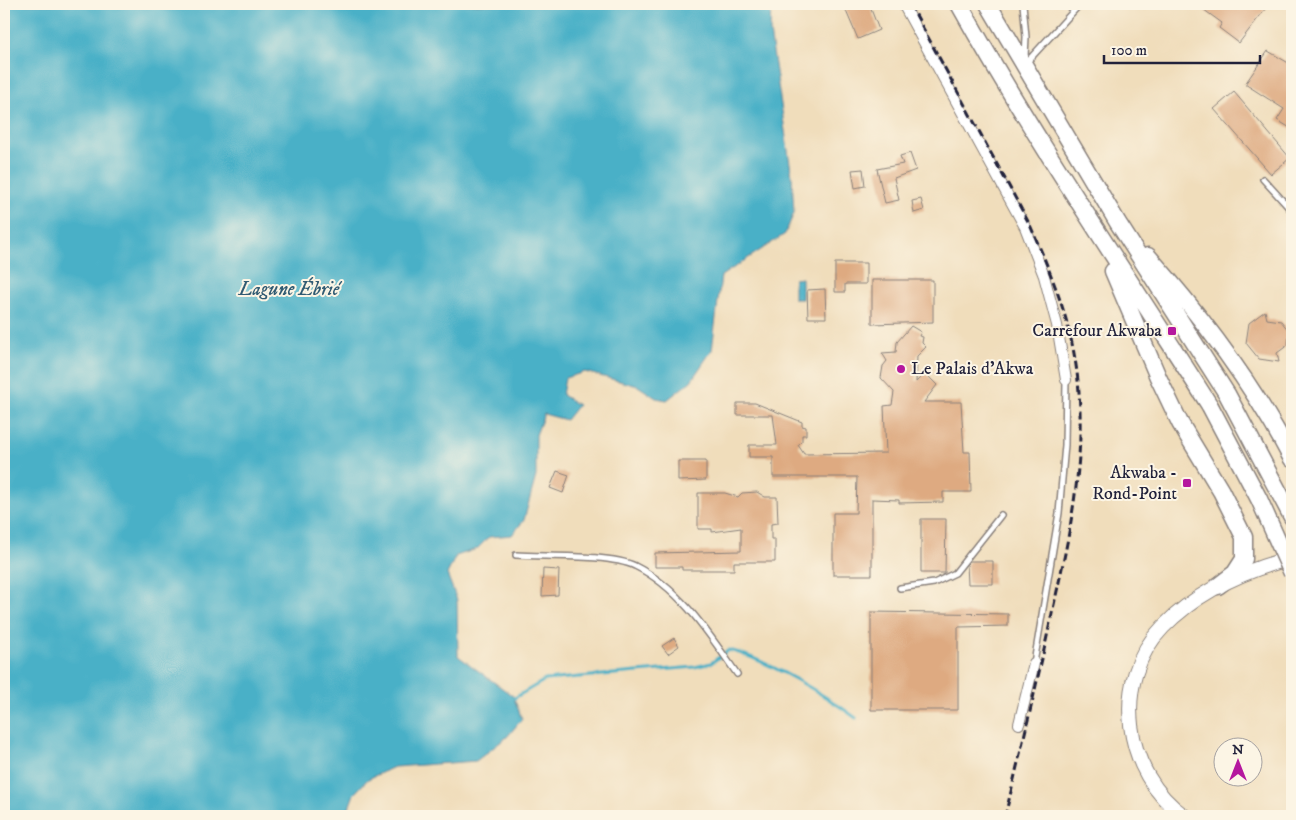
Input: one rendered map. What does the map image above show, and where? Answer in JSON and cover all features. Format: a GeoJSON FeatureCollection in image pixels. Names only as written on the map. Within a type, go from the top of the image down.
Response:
{"type":"FeatureCollection","features":[{"type":"Feature","properties":{"kind":"highway"},"geometry":{"type":"LineString","coordinates":[[958,4],[1003,82],[1098,234],[1210,406],[1259,499],[1292,573]]}},
{"type":"Feature","properties":{"kind":"highway"},"geometry":{"type":"LineString","coordinates":[[988,4],[1118,223],[1228,394],[1292,517]]}},
{"type":"Feature","properties":{"kind":"highway"},"geometry":{"type":"LineString","coordinates":[[1118,223],[1179,291],[1240,372],[1277,430],[1292,459]]}},
{"type":"Feature","properties":{"kind":"highway"},"geometry":{"type":"LineString","coordinates":[[1098,234],[1158,377],[1180,423],[1221,491],[1244,537],[1244,559],[1235,573],[1218,586]]}},
{"type":"Feature","properties":{"kind":"main road"},"geometry":{"type":"LineString","coordinates":[[1184,816],[1166,801],[1151,784],[1137,756],[1131,728],[1134,685],[1144,653],[1155,636],[1187,606],[1218,586],[1262,566],[1292,558]]}},
{"type":"Feature","properties":{"kind":"main road"},"geometry":{"type":"LineString","coordinates":[[1166,801],[1170,816]]}},
{"type":"Feature","properties":{"kind":"street"},"geometry":{"type":"LineString","coordinates":[[903,4],[1025,227],[1044,276],[1058,325],[1066,380]]}},
{"type":"Feature","properties":{"kind":"street"},"geometry":{"type":"LineString","coordinates":[[1019,724],[1034,663]]}},
{"type":"Feature","properties":{"kind":"lane"},"geometry":{"type":"LineString","coordinates":[[1023,4],[1026,37],[1024,65]]}},
{"type":"Feature","properties":{"kind":"lane"},"geometry":{"type":"LineString","coordinates":[[1024,65],[1080,4]]}},
{"type":"Feature","properties":{"kind":"lane"},"geometry":{"type":"LineString","coordinates":[[1263,179],[1292,211]]}},
{"type":"Feature","properties":{"kind":"lane"},"geometry":{"type":"LineString","coordinates":[[1034,663],[1059,513],[1065,445],[1066,380]]}},
{"type":"Feature","properties":{"kind":"lane"},"geometry":{"type":"LineString","coordinates":[[900,588],[934,582],[955,573],[1001,515]]}},
{"type":"Feature","properties":{"kind":"lane"},"geometry":{"type":"LineString","coordinates":[[516,555],[606,560],[634,565],[669,590],[702,625],[737,674]]}},
{"type":"Feature","properties":{"kind":"water","name":"Lagune Ébrié"},"geometry":{"type":"Polygon","coordinates":[[[4,4],[771,4],[770,32],[792,177],[794,213],[785,234],[721,276],[712,350],[691,381],[667,400],[656,398],[638,386],[585,372],[565,378],[562,395],[578,405],[566,420],[544,414],[536,435],[536,476],[524,520],[512,535],[489,537],[477,549],[456,556],[447,574],[457,600],[458,656],[513,696],[522,719],[507,737],[476,761],[394,767],[368,779],[354,794],[346,816],[4,816],[4,4]]]}},
{"type":"Feature","properties":{"kind":"water"},"geometry":{"type":"Polygon","coordinates":[[[802,278],[802,299],[794,299],[794,279],[802,278]]]}},
{"type":"Feature","properties":{"kind":"building"},"geometry":{"type":"Polygon","coordinates":[[[843,4],[869,4],[879,30],[858,39],[843,4]]]}},
{"type":"Feature","properties":{"kind":"building"},"geometry":{"type":"Polygon","coordinates":[[[1196,4],[1269,4],[1239,43],[1219,28],[1222,23],[1196,4]]]}},
{"type":"Feature","properties":{"kind":"building"},"geometry":{"type":"Polygon","coordinates":[[[1268,51],[1292,65],[1292,129],[1277,120],[1284,109],[1245,84],[1268,51]]]}},
{"type":"Feature","properties":{"kind":"building"},"geometry":{"type":"Polygon","coordinates":[[[1234,92],[1290,158],[1271,174],[1214,109],[1234,92]]]}},
{"type":"Feature","properties":{"kind":"building"},"geometry":{"type":"Polygon","coordinates":[[[910,153],[916,170],[894,178],[899,200],[885,203],[877,169],[903,164],[900,156],[910,153]]]}},
{"type":"Feature","properties":{"kind":"building"},"geometry":{"type":"Polygon","coordinates":[[[863,169],[865,186],[855,188],[852,170],[863,169]]]}},
{"type":"Feature","properties":{"kind":"building"},"geometry":{"type":"Polygon","coordinates":[[[921,199],[924,210],[914,213],[912,201],[921,199]]]}},
{"type":"Feature","properties":{"kind":"building"},"geometry":{"type":"Polygon","coordinates":[[[835,263],[866,263],[866,284],[845,284],[845,292],[835,292],[835,263]]]}},
{"type":"Feature","properties":{"kind":"building"},"geometry":{"type":"Polygon","coordinates":[[[872,280],[933,280],[933,322],[872,324],[872,280]]]}},
{"type":"Feature","properties":{"kind":"building"},"geometry":{"type":"Polygon","coordinates":[[[825,289],[826,318],[808,318],[807,290],[825,289]]]}},
{"type":"Feature","properties":{"kind":"building"},"geometry":{"type":"Polygon","coordinates":[[[1265,311],[1267,319],[1281,321],[1289,331],[1288,345],[1277,353],[1279,362],[1259,359],[1246,343],[1249,323],[1265,311]]]}},
{"type":"Feature","properties":{"kind":"building"},"geometry":{"type":"Polygon","coordinates":[[[911,326],[921,332],[919,336],[923,337],[922,343],[926,347],[917,356],[916,382],[925,373],[937,385],[924,402],[961,402],[964,452],[970,452],[971,492],[943,492],[943,502],[899,503],[899,500],[872,499],[872,575],[833,575],[833,513],[856,513],[857,477],[773,477],[773,457],[749,457],[749,445],[777,445],[773,415],[737,415],[737,403],[755,403],[802,422],[802,426],[806,427],[806,435],[802,435],[802,441],[798,445],[804,454],[886,453],[884,406],[892,405],[894,392],[881,378],[883,366],[887,361],[882,353],[896,352],[897,342],[911,326]]]}},
{"type":"Feature","properties":{"kind":"building"},"geometry":{"type":"Polygon","coordinates":[[[678,461],[706,461],[706,480],[678,481],[678,461]]]}},
{"type":"Feature","properties":{"kind":"building"},"geometry":{"type":"Polygon","coordinates":[[[557,471],[569,475],[563,493],[550,488],[557,471]]]}},
{"type":"Feature","properties":{"kind":"building"},"geometry":{"type":"Polygon","coordinates":[[[757,492],[765,497],[777,497],[778,523],[771,524],[771,539],[775,539],[775,562],[734,562],[734,570],[682,570],[682,567],[655,567],[655,553],[741,551],[741,528],[712,532],[712,529],[698,529],[698,493],[725,493],[738,497],[742,493],[757,492]]]}},
{"type":"Feature","properties":{"kind":"building"},"geometry":{"type":"Polygon","coordinates":[[[921,519],[946,519],[945,573],[921,573],[921,519]]]}},
{"type":"Feature","properties":{"kind":"building"},"geometry":{"type":"Polygon","coordinates":[[[970,561],[993,561],[993,584],[968,584],[967,564],[970,561]]]}},
{"type":"Feature","properties":{"kind":"building"},"geometry":{"type":"Polygon","coordinates":[[[543,569],[559,570],[558,595],[542,596],[543,569]]]}},
{"type":"Feature","properties":{"kind":"building"},"geometry":{"type":"Polygon","coordinates":[[[871,612],[1008,614],[1008,626],[958,627],[958,710],[871,710],[871,612]]]}},
{"type":"Feature","properties":{"kind":"building"},"geometry":{"type":"Polygon","coordinates":[[[674,638],[679,646],[668,654],[662,646],[674,638]]]}},
{"type":"Feature","properties":{"kind":"waterway"},"geometry":{"type":"LineString","coordinates":[[511,700],[545,680],[695,667],[711,663],[729,650],[777,669],[856,718]]}},
{"type":"Feature","properties":{"kind":"railway"},"geometry":{"type":"LineString","coordinates":[[910,4],[1030,225],[1048,267],[1063,310],[1071,339],[1077,373],[1080,441],[1073,508],[1047,635],[1005,816]]}},
{"type":"Feature","properties":{"kind":"place","name":"Carrefour Akwaba"},"geometry":{"type":"Point","coordinates":[1172,331]}},
{"type":"Feature","properties":{"kind":"place","name":"Le Palais d'Akwa"},"geometry":{"type":"Point","coordinates":[901,369]}},
{"type":"Feature","properties":{"kind":"place","name":"Akwaba - Rond-Point"},"geometry":{"type":"Point","coordinates":[1187,483]}}]}
